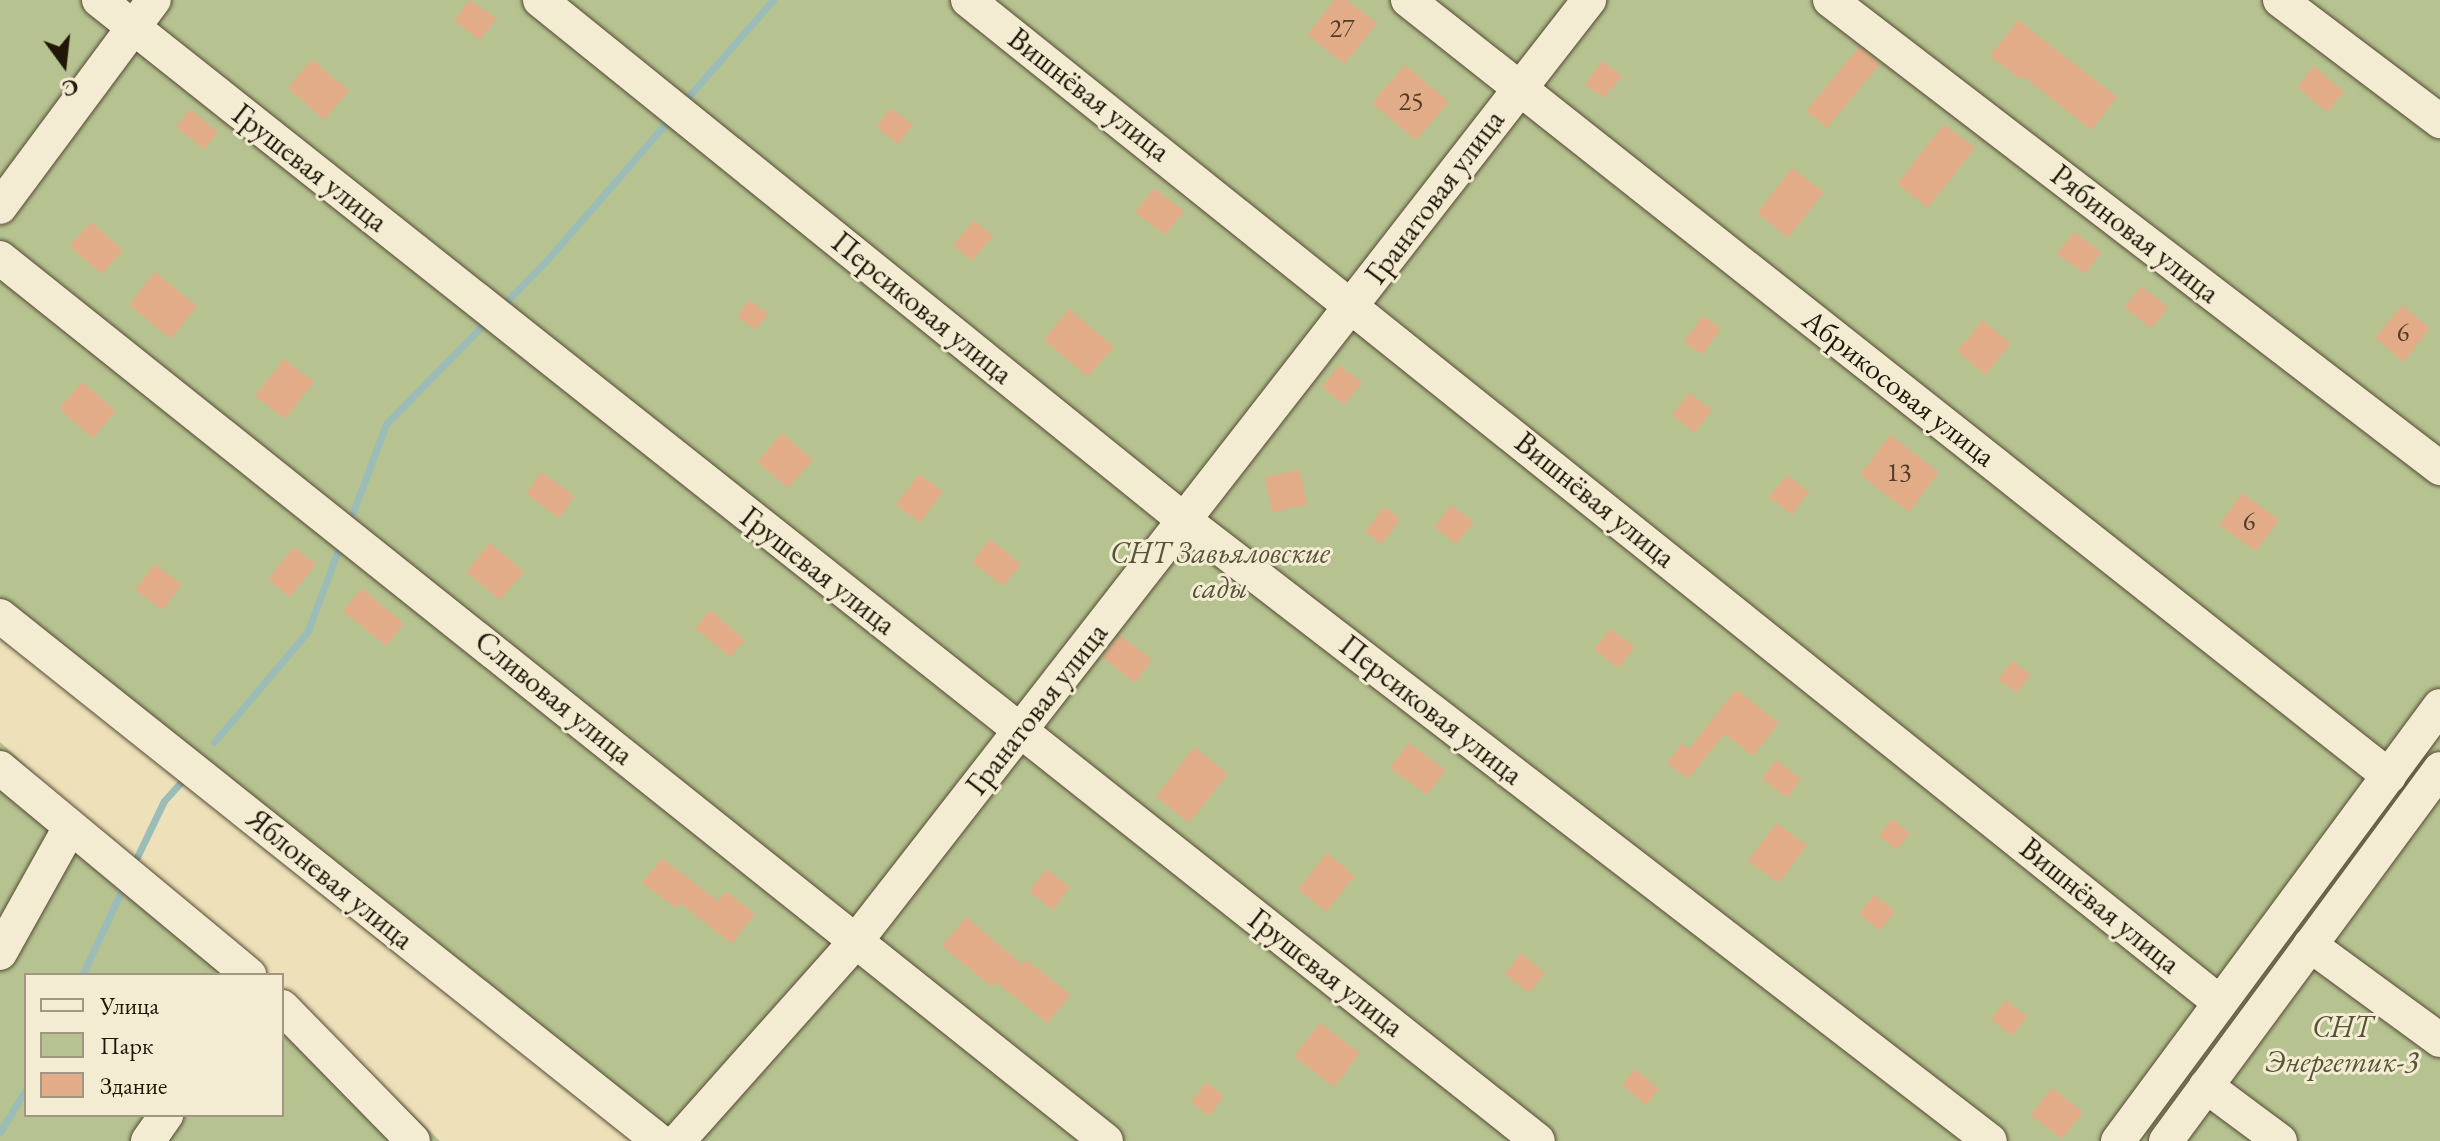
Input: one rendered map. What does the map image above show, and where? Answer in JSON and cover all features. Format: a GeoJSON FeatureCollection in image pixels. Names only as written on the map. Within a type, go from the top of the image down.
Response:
{"type":"FeatureCollection","features":[{"type":"Feature","properties":{"kind":"street","name":"Грушевая улица"},"geometry":{"type":"LineString","coordinates":[[99,0],[1538,1141]]}},
{"type":"Feature","properties":{"kind":"street"},"geometry":{"type":"LineString","coordinates":[[0,207],[154,0]]}},
{"type":"Feature","properties":{"kind":"street","name":"Персиковая улица"},"geometry":{"type":"LineString","coordinates":[[540,0],[1184,520],[1990,1141]]}},
{"type":"Feature","properties":{"kind":"street","name":"Вишнёвая улица"},"geometry":{"type":"LineString","coordinates":[[968,0],[1353,305],[2219,1002]]}},
{"type":"Feature","properties":{"kind":"street","name":"Абрикосовая улица"},"geometry":{"type":"LineString","coordinates":[[1408,0],[2389,776]]}},
{"type":"Feature","properties":{"kind":"street","name":"Гранатовая улица"},"geometry":{"type":"LineString","coordinates":[[678,1141],[856,941],[1589,0]]}},
{"type":"Feature","properties":{"kind":"street","name":"Рябиновая улица"},"geometry":{"type":"LineString","coordinates":[[1830,0],[2440,468]]}},
{"type":"Feature","properties":{"kind":"street"},"geometry":{"type":"LineString","coordinates":[[2280,0],[2440,121]]}},
{"type":"Feature","properties":{"kind":"street","name":"Сливовая улица"},"geometry":{"type":"LineString","coordinates":[[0,258],[1106,1141]]}},
{"type":"Feature","properties":{"kind":"street","name":"Яблоневая улица"},"geometry":{"type":"LineString","coordinates":[[0,616],[659,1141]]}},
{"type":"Feature","properties":{"kind":"street"},"geometry":{"type":"LineString","coordinates":[[2118,1141],[2440,706]]}},
{"type":"Feature","properties":{"kind":"street"},"geometry":{"type":"LineString","coordinates":[[0,768],[247,973]]}},
{"type":"Feature","properties":{"kind":"street"},"geometry":{"type":"LineString","coordinates":[[2166,1141],[2310,945],[2429,807],[2440,769]]}},
{"type":"Feature","properties":{"kind":"street"},"geometry":{"type":"LineString","coordinates":[[0,953],[70,827]]}},
{"type":"Feature","properties":{"kind":"street"},"geometry":{"type":"LineString","coordinates":[[2310,945],[2440,1040]]}},
{"type":"Feature","properties":{"kind":"street"},"geometry":{"type":"LineString","coordinates":[[284,1009],[394,1134]]}},
{"type":"Feature","properties":{"kind":"street"},"geometry":{"type":"LineString","coordinates":[[2206,1086],[2280,1141]]}},
{"type":"Feature","properties":{"kind":"street"},"geometry":{"type":"LineString","coordinates":[[148,1141],[165,1117]]}},
{"type":"Feature","properties":{"kind":"green space","name":"СНТ Завьяловские сады"},"geometry":{"type":"Polygon","coordinates":[[[0,0],[2440,0],[2440,1141],[636,1141],[0,633],[0,0]]]}},
{"type":"Feature","properties":{"kind":"green space"},"geometry":{"type":"Polygon","coordinates":[[[0,742],[115,848],[268,973],[24,973],[24,1117],[284,1117],[284,989],[440,1141],[0,1141],[0,742]]]}},
{"type":"Feature","properties":{"kind":"building"},"geometry":{"type":"Polygon","coordinates":[[[469,0],[497,18],[480,40],[454,21],[469,0]]]}},
{"type":"Feature","properties":{"kind":"building"},"geometry":{"type":"Polygon","coordinates":[[[1334,0],[1347,0],[1377,23],[1345,64],[1307,35],[1334,0]]]}},
{"type":"Feature","properties":{"kind":"building"},"geometry":{"type":"Polygon","coordinates":[[[2018,20],[2117,97],[2091,130],[2023,76],[2020,79],[1990,56],[2018,20]]]}},
{"type":"Feature","properties":{"kind":"building"},"geometry":{"type":"Polygon","coordinates":[[[1859,47],[1880,64],[1827,128],[1806,111],[1859,47]]]}},
{"type":"Feature","properties":{"kind":"building"},"geometry":{"type":"Polygon","coordinates":[[[312,59],[349,91],[324,120],[288,88],[312,59]]]}},
{"type":"Feature","properties":{"kind":"building"},"geometry":{"type":"Polygon","coordinates":[[[1602,61],[1622,76],[1604,98],[1585,84],[1602,61]]]}},
{"type":"Feature","properties":{"kind":"building"},"geometry":{"type":"Polygon","coordinates":[[[1405,65],[1449,102],[1416,140],[1372,103],[1405,65]]]}},
{"type":"Feature","properties":{"kind":"building"},"geometry":{"type":"Polygon","coordinates":[[[2314,66],[2344,92],[2327,112],[2297,87],[2314,66]]]}},
{"type":"Feature","properties":{"kind":"building"},"geometry":{"type":"Polygon","coordinates":[[[891,108],[913,125],[898,144],[876,127],[891,108]]]}},
{"type":"Feature","properties":{"kind":"building"},"geometry":{"type":"Polygon","coordinates":[[[190,109],[218,132],[204,149],[176,127],[190,109]]]}},
{"type":"Feature","properties":{"kind":"building"},"geometry":{"type":"Polygon","coordinates":[[[1944,124],[1975,148],[1928,208],[1897,184],[1944,124]]]}},
{"type":"Feature","properties":{"kind":"building"},"geometry":{"type":"Polygon","coordinates":[[[1792,168],[1824,192],[1788,238],[1757,213],[1792,168]]]}},
{"type":"Feature","properties":{"kind":"building"},"geometry":{"type":"Polygon","coordinates":[[[1154,188],[1184,211],[1165,235],[1135,212],[1154,188]]]}},
{"type":"Feature","properties":{"kind":"building"},"geometry":{"type":"Polygon","coordinates":[[[974,220],[993,236],[972,261],[953,245],[974,220]]]}},
{"type":"Feature","properties":{"kind":"building"},"geometry":{"type":"Polygon","coordinates":[[[91,222],[123,250],[102,274],[69,246],[91,222]]]}},
{"type":"Feature","properties":{"kind":"building"},"geometry":{"type":"Polygon","coordinates":[[[2074,232],[2101,252],[2085,274],[2057,254],[2074,232]]]}},
{"type":"Feature","properties":{"kind":"building"},"geometry":{"type":"Polygon","coordinates":[[[155,272],[197,306],[171,339],[129,305],[155,272]]]}},
{"type":"Feature","properties":{"kind":"building"},"geometry":{"type":"Polygon","coordinates":[[[2141,286],[2168,307],[2152,328],[2124,308],[2141,286]]]}},
{"type":"Feature","properties":{"kind":"building"},"geometry":{"type":"Polygon","coordinates":[[[749,300],[768,314],[755,330],[737,316],[749,300]]]}},
{"type":"Feature","properties":{"kind":"building"},"geometry":{"type":"Polygon","coordinates":[[[2402,305],[2430,328],[2404,362],[2375,338],[2402,305]]]}},
{"type":"Feature","properties":{"kind":"building"},"geometry":{"type":"Polygon","coordinates":[[[1069,309],[1114,347],[1088,377],[1044,340],[1069,309]]]}},
{"type":"Feature","properties":{"kind":"building"},"geometry":{"type":"Polygon","coordinates":[[[1703,316],[1721,329],[1702,355],[1684,342],[1703,316]]]}},
{"type":"Feature","properties":{"kind":"building"},"geometry":{"type":"Polygon","coordinates":[[[1983,320],[2011,344],[1985,375],[1957,351],[1983,320]]]}},
{"type":"Feature","properties":{"kind":"building"},"geometry":{"type":"Polygon","coordinates":[[[284,359],[314,382],[285,419],[255,396],[284,359]]]}},
{"type":"Feature","properties":{"kind":"building"},"geometry":{"type":"Polygon","coordinates":[[[1339,365],[1362,383],[1344,405],[1322,387],[1339,365]]]}},
{"type":"Feature","properties":{"kind":"building"},"geometry":{"type":"Polygon","coordinates":[[[82,382],[116,411],[93,438],[59,409],[82,382]]]}},
{"type":"Feature","properties":{"kind":"building"},"geometry":{"type":"Polygon","coordinates":[[[1689,393],[1712,410],[1695,433],[1672,415],[1689,393]]]}},
{"type":"Feature","properties":{"kind":"building"},"geometry":{"type":"Polygon","coordinates":[[[782,433],[813,460],[788,488],[757,462],[782,433]]]}},
{"type":"Feature","properties":{"kind":"building"},"geometry":{"type":"Polygon","coordinates":[[[1890,435],[1939,472],[1909,512],[1860,475],[1890,435]]]}},
{"type":"Feature","properties":{"kind":"building"},"geometry":{"type":"Polygon","coordinates":[[[1300,470],[1307,505],[1272,512],[1265,477],[1300,470]]]}},
{"type":"Feature","properties":{"kind":"building"},"geometry":{"type":"Polygon","coordinates":[[[541,472],[575,496],[559,518],[526,494],[541,472]]]}},
{"type":"Feature","properties":{"kind":"building"},"geometry":{"type":"Polygon","coordinates":[[[919,474],[943,492],[920,523],[896,505],[919,474]]]}},
{"type":"Feature","properties":{"kind":"building"},"geometry":{"type":"Polygon","coordinates":[[[1787,475],[1809,492],[1792,515],[1769,497],[1787,475]]]}},
{"type":"Feature","properties":{"kind":"building"},"geometry":{"type":"Polygon","coordinates":[[[2242,493],[2279,520],[2256,551],[2219,525],[2242,493]]]}},
{"type":"Feature","properties":{"kind":"building"},"geometry":{"type":"Polygon","coordinates":[[[1451,505],[1474,522],[1456,544],[1434,527],[1451,505]]]}},
{"type":"Feature","properties":{"kind":"building"},"geometry":{"type":"Polygon","coordinates":[[[1384,507],[1400,519],[1382,544],[1365,532],[1384,507]]]}},
{"type":"Feature","properties":{"kind":"building"},"geometry":{"type":"Polygon","coordinates":[[[990,539],[1021,564],[1003,586],[972,562],[990,539]]]}},
{"type":"Feature","properties":{"kind":"building"},"geometry":{"type":"Polygon","coordinates":[[[490,543],[524,572],[500,600],[466,572],[490,543]]]}},
{"type":"Feature","properties":{"kind":"building"},"geometry":{"type":"Polygon","coordinates":[[[294,547],[316,564],[290,597],[268,579],[294,547]]]}},
{"type":"Feature","properties":{"kind":"building"},"geometry":{"type":"Polygon","coordinates":[[[154,564],[182,584],[163,610],[135,590],[154,564]]]}},
{"type":"Feature","properties":{"kind":"building"},"geometry":{"type":"Polygon","coordinates":[[[362,588],[404,624],[386,646],[343,611],[362,588]]]}},
{"type":"Feature","properties":{"kind":"building"},"geometry":{"type":"Polygon","coordinates":[[[710,610],[745,640],[730,657],[695,628],[710,610]]]}},
{"type":"Feature","properties":{"kind":"building"},"geometry":{"type":"Polygon","coordinates":[[[1610,629],[1635,647],[1619,668],[1594,650],[1610,629]]]}},
{"type":"Feature","properties":{"kind":"building"},"geometry":{"type":"Polygon","coordinates":[[[1120,635],[1152,660],[1135,683],[1102,657],[1120,635]]]}},
{"type":"Feature","properties":{"kind":"building"},"geometry":{"type":"Polygon","coordinates":[[[2012,661],[2031,675],[2017,693],[1998,679],[2012,661]]]}},
{"type":"Feature","properties":{"kind":"building"},"geometry":{"type":"Polygon","coordinates":[[[1736,689],[1779,723],[1753,756],[1725,734],[1688,779],[1667,763],[1682,744],[1689,749],[1736,689]]]}},
{"type":"Feature","properties":{"kind":"building"},"geometry":{"type":"Polygon","coordinates":[[[1409,743],[1446,770],[1427,795],[1390,768],[1409,743]]]}},
{"type":"Feature","properties":{"kind":"building"},"geometry":{"type":"Polygon","coordinates":[[[1194,747],[1228,774],[1189,823],[1156,797],[1194,747]]]}},
{"type":"Feature","properties":{"kind":"building"},"geometry":{"type":"Polygon","coordinates":[[[1776,760],[1801,779],[1787,798],[1762,779],[1776,760]]]}},
{"type":"Feature","properties":{"kind":"building"},"geometry":{"type":"Polygon","coordinates":[[[1892,819],[1910,833],[1897,850],[1879,836],[1892,819]]]}},
{"type":"Feature","properties":{"kind":"building"},"geometry":{"type":"Polygon","coordinates":[[[1776,823],[1807,845],[1779,883],[1748,861],[1776,823]]]}},
{"type":"Feature","properties":{"kind":"building"},"geometry":{"type":"Polygon","coordinates":[[[1327,853],[1355,876],[1326,912],[1298,889],[1327,853]]]}},
{"type":"Feature","properties":{"kind":"building"},"geometry":{"type":"Polygon","coordinates":[[[662,858],[718,901],[726,891],[755,914],[732,944],[680,903],[676,908],[642,883],[662,858]]]}},
{"type":"Feature","properties":{"kind":"building"},"geometry":{"type":"Polygon","coordinates":[[[1046,869],[1070,887],[1053,910],[1029,892],[1046,869]]]}},
{"type":"Feature","properties":{"kind":"building"},"geometry":{"type":"Polygon","coordinates":[[[1874,895],[1895,911],[1880,931],[1859,914],[1874,895]]]}},
{"type":"Feature","properties":{"kind":"building"},"geometry":{"type":"Polygon","coordinates":[[[966,917],[1023,965],[1027,960],[1071,995],[1047,1023],[996,982],[992,987],[942,946],[966,917]]]}},
{"type":"Feature","properties":{"kind":"building"},"geometry":{"type":"Polygon","coordinates":[[[1521,953],[1545,973],[1529,993],[1505,974],[1521,953]]]}},
{"type":"Feature","properties":{"kind":"building"},"geometry":{"type":"Polygon","coordinates":[[[2006,1000],[2027,1017],[2012,1036],[1991,1019],[2006,1000]]]}},
{"type":"Feature","properties":{"kind":"building"},"geometry":{"type":"Polygon","coordinates":[[[1320,1023],[1360,1053],[1334,1087],[1294,1056],[1320,1023]]]}},
{"type":"Feature","properties":{"kind":"building"},"geometry":{"type":"Polygon","coordinates":[[[1635,1069],[1659,1089],[1646,1105],[1622,1085],[1635,1069]]]}},
{"type":"Feature","properties":{"kind":"building"},"geometry":{"type":"Polygon","coordinates":[[[1206,1082],[1224,1096],[1209,1116],[1191,1102],[1206,1082]]]}},
{"type":"Feature","properties":{"kind":"building"},"geometry":{"type":"Polygon","coordinates":[[[2052,1088],[2083,1112],[2062,1139],[2031,1115],[2052,1088]]]}},
{"type":"Feature","properties":{"kind":"waterway"},"geometry":{"type":"LineString","coordinates":[[682,104],[773,0]]}},
{"type":"Feature","properties":{"kind":"waterway"},"geometry":{"type":"LineString","coordinates":[[501,307],[547,260],[672,116]]}},
{"type":"Feature","properties":{"kind":"waterway"},"geometry":{"type":"LineString","coordinates":[[353,512],[386,424],[487,321]]}},
{"type":"Feature","properties":{"kind":"waterway"},"geometry":{"type":"LineString","coordinates":[[214,742],[308,631],[338,550]]}},
{"type":"Feature","properties":{"kind":"waterway"},"geometry":{"type":"LineString","coordinates":[[137,857],[164,801],[180,783]]}},
{"type":"Feature","properties":{"kind":"waterway"},"geometry":{"type":"LineString","coordinates":[[83,973],[120,894]]}},
{"type":"Feature","properties":{"kind":"waterway"},"geometry":{"type":"LineString","coordinates":[[0,1132],[24,1092]]}},
{"type":"Feature","properties":{"kind":"park label","name":"СНТ Энергетик-3"},"geometry":{"type":"Point","coordinates":[2342,1044]}}]}
